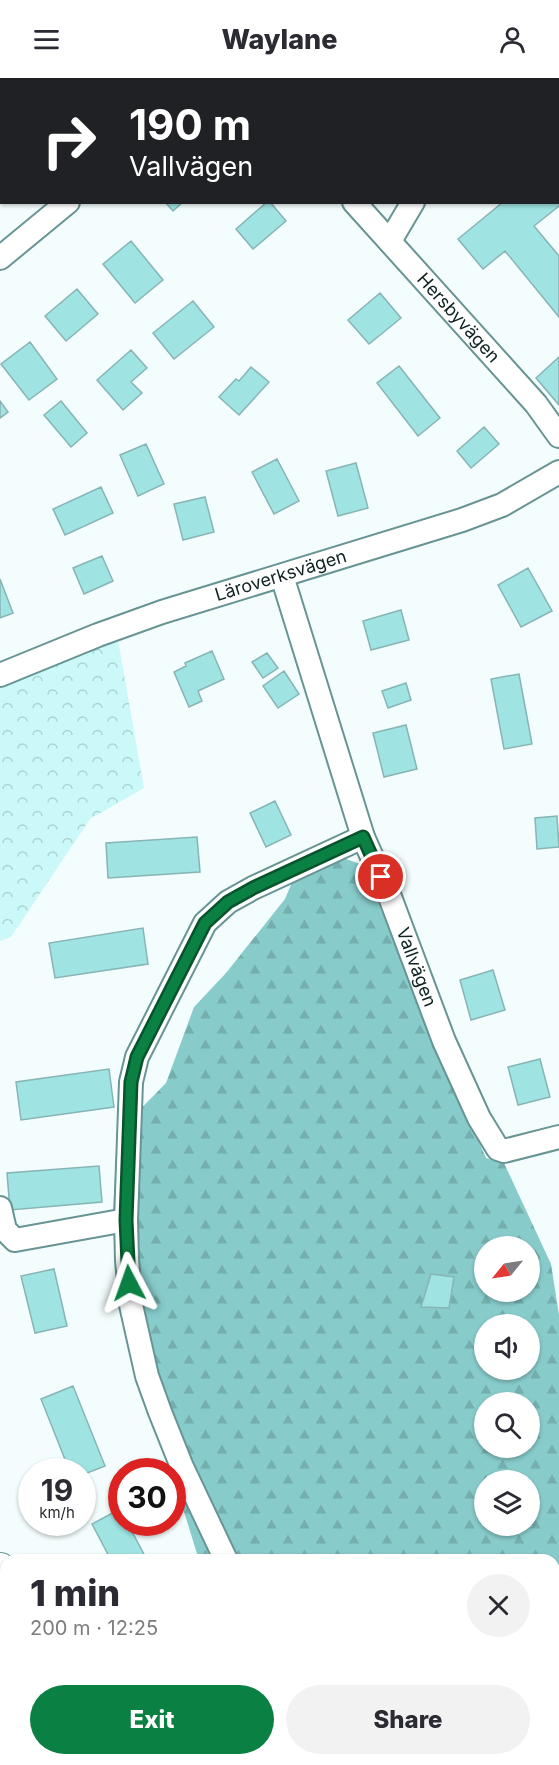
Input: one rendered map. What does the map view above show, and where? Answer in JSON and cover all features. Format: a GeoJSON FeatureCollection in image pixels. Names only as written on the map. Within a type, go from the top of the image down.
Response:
{"type":"FeatureCollection","features":[{"type":"Feature","properties":{"kind":"street"},"geometry":{"type":"LineString","coordinates":[[0,258],[66,204]]}},
{"type":"Feature","properties":{"kind":"street","name":"Hersbyvägen"},"geometry":{"type":"LineString","coordinates":[[356,204],[536,404],[559,436]]}},
{"type":"Feature","properties":{"kind":"street"},"geometry":{"type":"LineString","coordinates":[[390,241],[412,204]]}},
{"type":"Feature","properties":{"kind":"street","name":"Läroverksvägen"},"geometry":{"type":"LineString","coordinates":[[0,675],[162,612],[502,506],[559,472]]}},
{"type":"Feature","properties":{"kind":"street","name":"Vallvägen"},"geometry":{"type":"LineString","coordinates":[[282,576],[363,837],[390,897],[444,1041],[479,1118],[498,1149],[504,1151],[559,1137]]}},
{"type":"Feature","properties":{"kind":"street"},"geometry":{"type":"LineString","coordinates":[[223,1554],[182,1467],[147,1376],[131,1305],[126,1220],[131,1082],[137,1057],[205,923],[228,902],[253,888],[363,837]]}},
{"type":"Feature","properties":{"kind":"street"},"geometry":{"type":"LineString","coordinates":[[0,1208],[5,1230],[15,1240],[126,1220]]}},
{"type":"Feature","properties":{"kind":"green space"},"geometry":{"type":"Polygon","coordinates":[[[118,640],[144,788],[90,819],[11,937],[0,941],[0,684],[118,640]]]}},
{"type":"Feature","properties":{"kind":"green space"},"geometry":{"type":"Polygon","coordinates":[[[343,858],[363,865],[423,1013],[486,1158],[504,1163],[538,1236],[474,1236],[474,1302],[540,1302],[540,1240],[551,1264],[559,1315],[559,1554],[197,1554],[186,1518],[186,1458],[167,1458],[134,1351],[113,1215],[117,1133],[166,1083],[194,1007],[226,973],[285,899],[293,880],[343,858]]]}},
{"type":"Feature","properties":{"kind":"building"},"geometry":{"type":"Polygon","coordinates":[[[167,204],[181,204],[173,211],[167,204]]]}},
{"type":"Feature","properties":{"kind":"building"},"geometry":{"type":"Polygon","coordinates":[[[265,204],[272,204],[286,221],[253,249],[236,229],[265,204]]]}},
{"type":"Feature","properties":{"kind":"building"},"geometry":{"type":"Polygon","coordinates":[[[501,204],[559,204],[534,226],[559,256],[559,317],[505,251],[483,269],[458,239],[501,204]]]}},
{"type":"Feature","properties":{"kind":"building"},"geometry":{"type":"Polygon","coordinates":[[[131,241],[163,280],[135,303],[103,264],[131,241]]]}},
{"type":"Feature","properties":{"kind":"building"},"geometry":{"type":"Polygon","coordinates":[[[77,289],[98,314],[66,341],[45,316],[77,289]]]}},
{"type":"Feature","properties":{"kind":"building"},"geometry":{"type":"Polygon","coordinates":[[[380,293],[401,318],[369,344],[348,320],[380,293]]]}},
{"type":"Feature","properties":{"kind":"building"},"geometry":{"type":"Polygon","coordinates":[[[193,301],[214,327],[174,359],[153,333],[193,301]]]}},
{"type":"Feature","properties":{"kind":"building"},"geometry":{"type":"Polygon","coordinates":[[[30,342],[57,379],[29,400],[1,364],[30,342]]]}},
{"type":"Feature","properties":{"kind":"building"},"geometry":{"type":"Polygon","coordinates":[[[131,350],[147,368],[131,382],[142,393],[123,410],[97,380],[131,350]]]}},
{"type":"Feature","properties":{"kind":"building"},"geometry":{"type":"Polygon","coordinates":[[[559,357],[559,405],[536,378],[559,357]]]}},
{"type":"Feature","properties":{"kind":"building"},"geometry":{"type":"Polygon","coordinates":[[[399,366],[440,418],[418,436],[377,383],[399,366]]]}},
{"type":"Feature","properties":{"kind":"building"},"geometry":{"type":"Polygon","coordinates":[[[251,367],[269,382],[239,415],[219,397],[236,379],[239,381],[251,367]]]}},
{"type":"Feature","properties":{"kind":"building"},"geometry":{"type":"Polygon","coordinates":[[[0,401],[8,412],[0,418],[0,401]]]}},
{"type":"Feature","properties":{"kind":"building"},"geometry":{"type":"Polygon","coordinates":[[[61,401],[87,433],[71,447],[44,415],[61,401]]]}},
{"type":"Feature","properties":{"kind":"building"},"geometry":{"type":"Polygon","coordinates":[[[484,427],[499,444],[471,468],[457,451],[484,427]]]}},
{"type":"Feature","properties":{"kind":"building"},"geometry":{"type":"Polygon","coordinates":[[[146,444],[164,484],[138,496],[120,455],[146,444]]]}},
{"type":"Feature","properties":{"kind":"building"},"geometry":{"type":"Polygon","coordinates":[[[277,459],[299,501],[274,514],[252,472],[277,459]]]}},
{"type":"Feature","properties":{"kind":"building"},"geometry":{"type":"Polygon","coordinates":[[[356,463],[368,508],[338,516],[326,471],[356,463]]]}},
{"type":"Feature","properties":{"kind":"building"},"geometry":{"type":"Polygon","coordinates":[[[101,487],[113,513],[65,535],[53,509],[101,487]]]}},
{"type":"Feature","properties":{"kind":"building"},"geometry":{"type":"Polygon","coordinates":[[[205,497],[214,532],[183,540],[174,504],[205,497]]]}},
{"type":"Feature","properties":{"kind":"building"},"geometry":{"type":"Polygon","coordinates":[[[102,556],[113,581],[84,594],[73,568],[102,556]]]}},
{"type":"Feature","properties":{"kind":"building"},"geometry":{"type":"Polygon","coordinates":[[[528,568],[552,611],[521,627],[498,585],[528,568]]]}},
{"type":"Feature","properties":{"kind":"building"},"geometry":{"type":"Polygon","coordinates":[[[0,579],[13,613],[0,618],[0,579]]]}},
{"type":"Feature","properties":{"kind":"building"},"geometry":{"type":"Polygon","coordinates":[[[401,610],[409,640],[371,650],[363,621],[401,610]]]}},
{"type":"Feature","properties":{"kind":"building"},"geometry":{"type":"Polygon","coordinates":[[[212,651],[224,679],[198,691],[202,701],[189,707],[174,672],[186,666],[185,663],[212,651]]]}},
{"type":"Feature","properties":{"kind":"building"},"geometry":{"type":"Polygon","coordinates":[[[267,653],[278,668],[263,678],[252,662],[267,653]]]}},
{"type":"Feature","properties":{"kind":"building"},"geometry":{"type":"Polygon","coordinates":[[[284,671],[299,694],[278,708],[263,686],[284,671]]]}},
{"type":"Feature","properties":{"kind":"building"},"geometry":{"type":"Polygon","coordinates":[[[519,674],[532,744],[504,749],[491,679],[519,674]]]}},
{"type":"Feature","properties":{"kind":"building"},"geometry":{"type":"Polygon","coordinates":[[[406,683],[411,700],[388,708],[382,691],[406,683]]]}},
{"type":"Feature","properties":{"kind":"building"},"geometry":{"type":"Polygon","coordinates":[[[406,725],[417,769],[384,777],[373,733],[406,725]]]}},
{"type":"Feature","properties":{"kind":"building"},"geometry":{"type":"Polygon","coordinates":[[[275,801],[291,835],[266,847],[250,813],[275,801]]]}},
{"type":"Feature","properties":{"kind":"building"},"geometry":{"type":"Polygon","coordinates":[[[557,816],[559,847],[537,849],[535,818],[557,816]]]}},
{"type":"Feature","properties":{"kind":"building"},"geometry":{"type":"Polygon","coordinates":[[[197,837],[200,872],[108,878],[106,843],[197,837]]]}},
{"type":"Feature","properties":{"kind":"building"},"geometry":{"type":"Polygon","coordinates":[[[143,928],[148,964],[55,978],[49,943],[143,928]]]}},
{"type":"Feature","properties":{"kind":"building"},"geometry":{"type":"Polygon","coordinates":[[[493,970],[505,1010],[471,1020],[460,980],[493,970]]]}},
{"type":"Feature","properties":{"kind":"building"},"geometry":{"type":"Polygon","coordinates":[[[540,1059],[550,1097],[518,1105],[508,1067],[540,1059]]]}},
{"type":"Feature","properties":{"kind":"building"},"geometry":{"type":"Polygon","coordinates":[[[109,1069],[114,1107],[21,1120],[16,1082],[109,1069]]]}},
{"type":"Feature","properties":{"kind":"building"},"geometry":{"type":"Polygon","coordinates":[[[99,1166],[102,1202],[10,1210],[7,1173],[99,1166]]]}},
{"type":"Feature","properties":{"kind":"building"},"geometry":{"type":"Polygon","coordinates":[[[54,1269],[67,1326],[35,1333],[21,1276],[54,1269]]]}},
{"type":"Feature","properties":{"kind":"building"},"geometry":{"type":"Polygon","coordinates":[[[431,1274],[454,1277],[449,1308],[421,1307],[431,1274]]]}},
{"type":"Feature","properties":{"kind":"building"},"geometry":{"type":"Polygon","coordinates":[[[73,1386],[105,1466],[96,1470],[96,1458],[64,1458],[41,1399],[73,1386]]]}},
{"type":"Feature","properties":{"kind":"building"},"geometry":{"type":"Polygon","coordinates":[[[108,1515],[108,1536],[134,1536],[144,1554],[108,1554],[96,1532],[96,1522],[108,1515]]]}},
{"type":"Feature","properties":{"kind":"route"},"geometry":{"type":"LineString","coordinates":[[129,1283],[126,1220],[131,1082],[137,1057],[205,923],[228,902],[253,888],[363,837],[381,877]]}}]}
